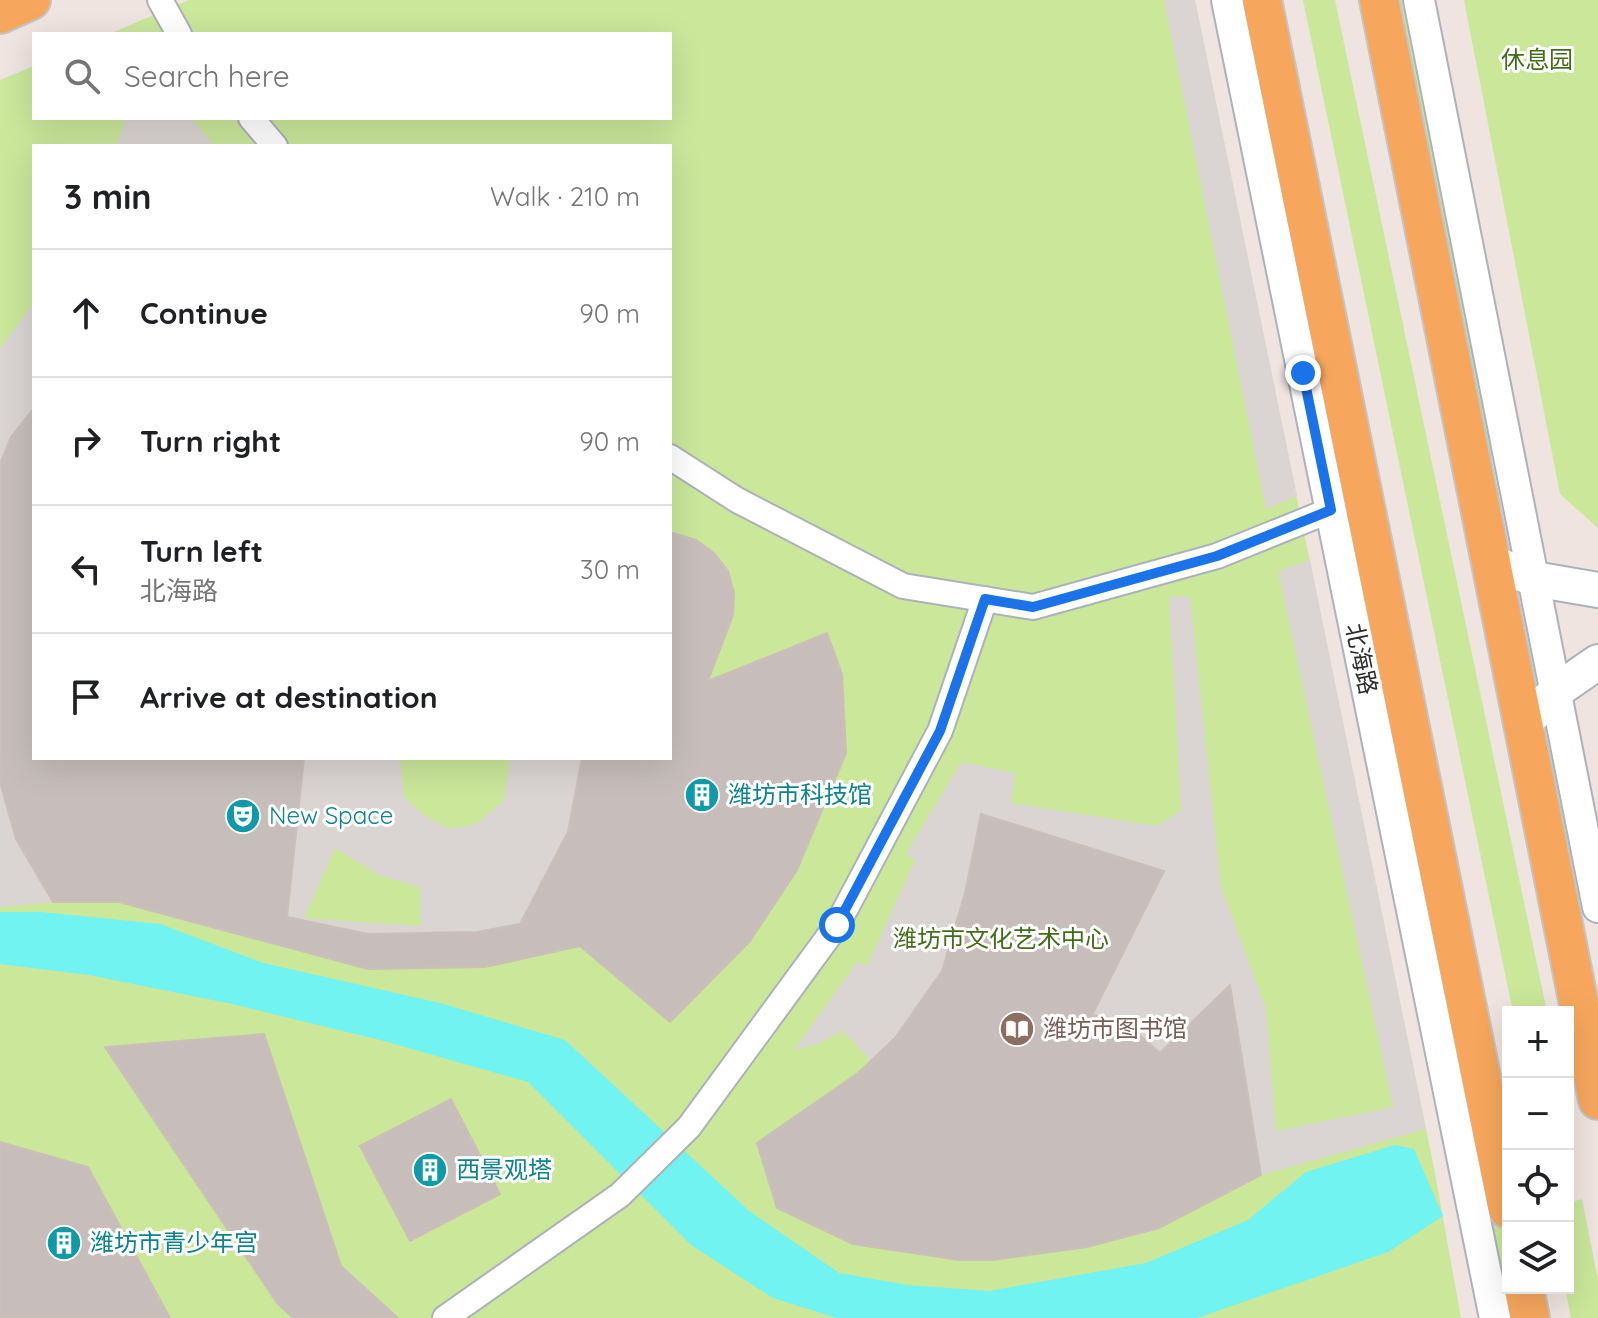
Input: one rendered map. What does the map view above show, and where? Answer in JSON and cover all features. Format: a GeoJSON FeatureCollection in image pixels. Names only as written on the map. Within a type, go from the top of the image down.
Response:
{"type":"FeatureCollection","features":[{"type":"Feature","properties":{"kind":"main road"},"geometry":{"type":"LineString","coordinates":[[0,14],[31,0]]}},
{"type":"Feature","properties":{"kind":"main road","name":"北海路"},"geometry":{"type":"LineString","coordinates":[[1262,0],[1320,369],[1502,1182]]}},
{"type":"Feature","properties":{"kind":"main road"},"geometry":{"type":"LineString","coordinates":[[1379,0],[1598,1100]]}},
{"type":"Feature","properties":{"kind":"main road"},"geometry":{"type":"LineString","coordinates":[[1491,562],[1534,579],[1598,590]]}},
{"type":"Feature","properties":{"kind":"main road"},"geometry":{"type":"LineString","coordinates":[[1523,725],[1556,691],[1598,662]]}},
{"type":"Feature","properties":{"kind":"main road"},"geometry":{"type":"LineString","coordinates":[[1525,1294],[1530,1318]]}},
{"type":"Feature","properties":{"kind":"street"},"geometry":{"type":"LineString","coordinates":[[160,0],[178,32]]}},
{"type":"Feature","properties":{"kind":"street","name":"北海路"},"geometry":{"type":"LineString","coordinates":[[1227,0],[1320,369],[1331,510],[1495,1318]]}},
{"type":"Feature","properties":{"kind":"street"},"geometry":{"type":"LineString","coordinates":[[1419,0],[1598,907]]}},
{"type":"Feature","properties":{"kind":"street"},"geometry":{"type":"LineString","coordinates":[[253,120],[273,144]]}},
{"type":"Feature","properties":{"kind":"street"},"geometry":{"type":"LineString","coordinates":[[672,458],[737,500],[903,586],[1033,607],[1217,556],[1331,510]]}},
{"type":"Feature","properties":{"kind":"street"},"geometry":{"type":"LineString","coordinates":[[445,1318],[620,1195],[689,1127],[837,925],[940,731],[985,599]]}},
{"type":"Feature","properties":{"kind":"green space","name":"潍坊市文化艺术中心"},"geometry":{"type":"Polygon","coordinates":[[[189,0],[1195,0],[1434,1168],[1461,1318],[0,1318],[0,80],[32,67],[32,120],[672,120],[672,32],[114,32],[189,0]]]}},
{"type":"Feature","properties":{"kind":"green space"},"geometry":{"type":"Polygon","coordinates":[[[1303,0],[1335,0],[1546,1006],[1512,1006],[1303,0]]]}},
{"type":"Feature","properties":{"kind":"green space"},"geometry":{"type":"Polygon","coordinates":[[[1388,0],[1402,0],[1495,457],[1483,462],[1388,0]]]}},
{"type":"Feature","properties":{"kind":"green space","name":"休息园"},"geometry":{"type":"Polygon","coordinates":[[[1464,0],[1598,0],[1598,528],[1560,494],[1464,0]]]}},
{"type":"Feature","properties":{"kind":"green space"},"geometry":{"type":"Polygon","coordinates":[[[1547,749],[1557,755],[1584,896],[1570,899],[1547,749]]]}},
{"type":"Feature","properties":{"kind":"green space"},"geometry":{"type":"Polygon","coordinates":[[[1582,1199],[1598,1280],[1598,1318],[1571,1318],[1566,1294],[1574,1294],[1574,1201],[1582,1199]]]}},
{"type":"Feature","properties":{"kind":"green space"},"geometry":{"type":"Polygon","coordinates":[[[1501,1219],[1502,1279],[1490,1221],[1501,1219]]]}},
{"type":"Feature","properties":{"kind":"green space"},"geometry":{"type":"Polygon","coordinates":[[[1505,1294],[1511,1294],[1521,1318],[1510,1318],[1505,1294]]]}},
{"type":"Feature","properties":{"kind":"shaded area"},"geometry":{"type":"Polygon","coordinates":[[[1164,0],[1195,0],[1297,496],[1266,509],[1164,0]]]}},
{"type":"Feature","properties":{"kind":"shaded area"},"geometry":{"type":"Polygon","coordinates":[[[125,120],[193,120],[212,144],[117,144],[125,120]]]}},
{"type":"Feature","properties":{"kind":"shaded area"},"geometry":{"type":"Polygon","coordinates":[[[32,305],[32,411],[11,437],[0,464],[0,349],[32,305]]]}},
{"type":"Feature","properties":{"kind":"shaded area"},"geometry":{"type":"Polygon","coordinates":[[[1310,560],[1426,1129],[1261,1175],[1230,986],[1159,1055],[1122,1020],[1092,1015],[1164,871],[982,815],[965,893],[942,971],[895,1038],[871,1061],[843,1031],[815,1045],[794,1050],[857,962],[867,966],[915,860],[906,854],[961,762],[1015,773],[1011,803],[1157,826],[1181,810],[1169,597],[1190,596],[1221,887],[1266,1008],[1276,1131],[1393,1107],[1278,571],[1310,560]]]}},
{"type":"Feature","properties":{"kind":"shaded area"},"geometry":{"type":"Polygon","coordinates":[[[304,760],[400,760],[404,797],[425,816],[449,829],[476,824],[504,800],[510,760],[582,760],[568,832],[530,904],[547,918],[477,932],[368,934],[287,917],[304,760]],[[335,848],[304,918],[421,926],[420,887],[379,875],[335,848]]]}},
{"type":"Feature","properties":{"kind":"shaded area"},"geometry":{"type":"Polygon","coordinates":[[[0,783],[16,839],[53,902],[0,907],[0,783]]]}},
{"type":"Feature","properties":{"kind":"water"},"geometry":{"type":"Polygon","coordinates":[[[0,912],[41,912],[160,924],[263,963],[440,1003],[565,1040],[749,1211],[839,1273],[907,1285],[989,1291],[1146,1263],[1248,1220],[1306,1172],[1395,1145],[1414,1149],[1443,1216],[1388,1252],[1197,1318],[837,1318],[773,1298],[691,1245],[528,1082],[384,1041],[232,1004],[89,975],[0,964],[0,912]]]}},
{"type":"Feature","properties":{"kind":"building"},"geometry":{"type":"Polygon","coordinates":[[[32,411],[32,760],[304,760],[287,917],[368,934],[477,932],[520,924],[568,832],[582,760],[672,760],[672,533],[696,540],[714,553],[728,571],[734,593],[733,615],[708,681],[827,633],[842,674],[846,753],[797,870],[750,941],[670,1022],[580,946],[485,967],[368,969],[119,902],[53,902],[16,839],[0,782],[0,464],[11,437],[32,411]]]}},
{"type":"Feature","properties":{"kind":"building","name":"潍坊市图书馆"},"geometry":{"type":"Polygon","coordinates":[[[981,814],[1164,871],[1092,1015],[1122,1020],[1160,1053],[1230,985],[1261,1175],[1159,1228],[1087,1247],[992,1260],[959,1260],[853,1244],[777,1208],[757,1143],[858,1073],[895,1038],[942,971],[965,893],[981,814]]]}},
{"type":"Feature","properties":{"kind":"building"},"geometry":{"type":"Polygon","coordinates":[[[264,1034],[341,1266],[398,1318],[293,1318],[277,1303],[105,1047],[264,1034]]]}},
{"type":"Feature","properties":{"kind":"building","name":"西景观塔"},"geometry":{"type":"Polygon","coordinates":[[[451,1099],[500,1194],[410,1241],[360,1146],[451,1099]]]}},
{"type":"Feature","properties":{"kind":"building","name":"潍坊市青少年宫"},"geometry":{"type":"Polygon","coordinates":[[[0,1142],[88,1167],[170,1318],[0,1318],[0,1142]]]}},
{"type":"Feature","properties":{"kind":"place","name":"潍坊市科技馆"},"geometry":{"type":"Point","coordinates":[702,795]}},
{"type":"Feature","properties":{"kind":"place","name":"New Space"},"geometry":{"type":"Point","coordinates":[243,816]}},
{"type":"Feature","properties":{"kind":"place","name":"潍坊市图书馆"},"geometry":{"type":"Point","coordinates":[1017,1029]}},
{"type":"Feature","properties":{"kind":"place","name":"西景观塔"},"geometry":{"type":"Point","coordinates":[430,1170]}},
{"type":"Feature","properties":{"kind":"place","name":"潍坊市青少年宫"},"geometry":{"type":"Point","coordinates":[64,1243]}},
{"type":"Feature","properties":{"kind":"route"},"geometry":{"type":"LineString","coordinates":[[837,925],[940,731],[985,599],[1033,607],[1217,556],[1331,510],[1303,373]]}}]}
